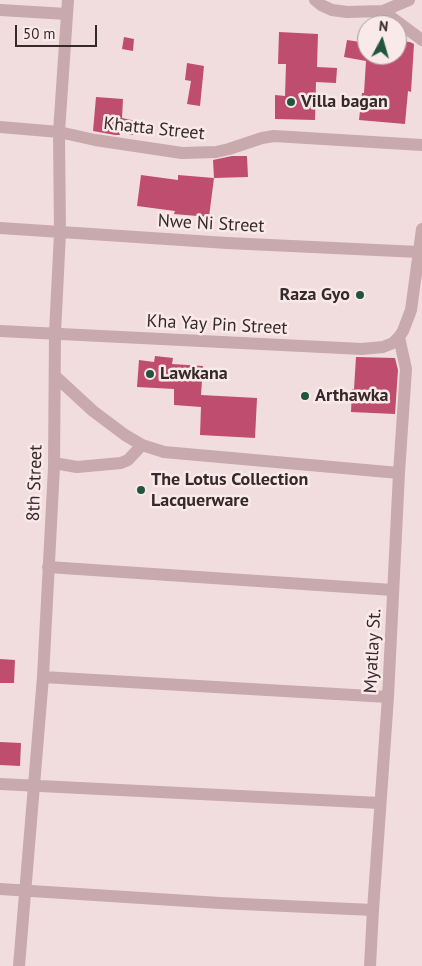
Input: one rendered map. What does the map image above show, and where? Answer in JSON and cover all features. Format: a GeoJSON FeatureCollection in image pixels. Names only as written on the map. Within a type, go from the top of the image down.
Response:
{"type":"FeatureCollection","features":[{"type":"Feature","properties":{"kind":"street","name":"8th Street"},"geometry":{"type":"LineString","coordinates":[[19,966],[43,677],[54,463],[55,333],[60,233],[59,132],[68,0]]}},
{"type":"Feature","properties":{"kind":"street"},"geometry":{"type":"LineString","coordinates":[[315,0],[321,5],[340,12],[383,11],[409,0]]}},
{"type":"Feature","properties":{"kind":"street"},"geometry":{"type":"LineString","coordinates":[[0,10],[67,14]]}},
{"type":"Feature","properties":{"kind":"street"},"geometry":{"type":"LineString","coordinates":[[383,11],[422,40]]}},
{"type":"Feature","properties":{"kind":"street","name":"Khatta Street"},"geometry":{"type":"LineString","coordinates":[[0,127],[59,132],[104,142],[182,152],[216,152],[274,136],[422,145]]}},
{"type":"Feature","properties":{"kind":"street","name":"Nwe Ni Street"},"geometry":{"type":"LineString","coordinates":[[0,228],[264,245],[419,252]]}},
{"type":"Feature","properties":{"kind":"street"},"geometry":{"type":"LineString","coordinates":[[399,337],[404,331],[412,310],[422,229]]}},
{"type":"Feature","properties":{"kind":"street","name":"Kha Yay Pin Street"},"geometry":{"type":"LineString","coordinates":[[0,331],[362,349],[383,347],[393,343],[399,337]]}},
{"type":"Feature","properties":{"kind":"street","name":"Myatlay St."},"geometry":{"type":"LineString","coordinates":[[370,966],[372,910],[388,697],[406,370],[399,337]]}},
{"type":"Feature","properties":{"kind":"street"},"geometry":{"type":"LineString","coordinates":[[55,376],[93,411],[125,435],[142,445],[164,452],[399,473]]}},
{"type":"Feature","properties":{"kind":"street"},"geometry":{"type":"LineString","coordinates":[[54,463],[77,467],[122,463],[128,460],[142,445]]}},
{"type":"Feature","properties":{"kind":"street"},"geometry":{"type":"LineString","coordinates":[[48,567],[394,590]]}},
{"type":"Feature","properties":{"kind":"street"},"geometry":{"type":"LineString","coordinates":[[43,677],[388,697]]}},
{"type":"Feature","properties":{"kind":"street"},"geometry":{"type":"LineString","coordinates":[[0,784],[380,803]]}},
{"type":"Feature","properties":{"kind":"street"},"geometry":{"type":"LineString","coordinates":[[0,889],[372,910]]}},
{"type":"Feature","properties":{"kind":"building"},"geometry":{"type":"Polygon","coordinates":[[[279,32],[318,34],[317,67],[337,68],[336,83],[316,82],[315,120],[275,119],[275,95],[285,96],[286,64],[278,64],[279,32]]]}},
{"type":"Feature","properties":{"kind":"building"},"geometry":{"type":"Polygon","coordinates":[[[124,37],[134,39],[133,51],[122,49],[124,37]]]}},
{"type":"Feature","properties":{"kind":"building"},"geometry":{"type":"Polygon","coordinates":[[[347,40],[357,42],[357,59],[344,57],[347,40]]]}},
{"type":"Feature","properties":{"kind":"building"},"geometry":{"type":"Polygon","coordinates":[[[407,42],[414,44],[411,92],[408,91],[405,124],[359,120],[362,93],[364,93],[366,65],[407,65],[407,42]]]}},
{"type":"Feature","properties":{"kind":"building"},"geometry":{"type":"Polygon","coordinates":[[[187,63],[204,66],[200,106],[187,104],[191,81],[185,80],[187,63]]]}},
{"type":"Feature","properties":{"kind":"building"},"geometry":{"type":"Polygon","coordinates":[[[96,97],[123,99],[122,118],[136,121],[133,135],[119,132],[120,135],[115,135],[93,131],[96,97]]]}},
{"type":"Feature","properties":{"kind":"building"},"geometry":{"type":"Polygon","coordinates":[[[232,156],[247,156],[248,177],[214,178],[213,160],[232,156]]]}},
{"type":"Feature","properties":{"kind":"building"},"geometry":{"type":"Polygon","coordinates":[[[141,175],[178,180],[178,175],[214,178],[209,217],[174,214],[175,211],[137,206],[141,175]]]}},
{"type":"Feature","properties":{"kind":"building"},"geometry":{"type":"Polygon","coordinates":[[[155,356],[173,358],[172,364],[203,366],[201,395],[257,398],[255,438],[200,435],[201,407],[174,405],[174,389],[137,387],[139,360],[154,362],[155,356]]]}},
{"type":"Feature","properties":{"kind":"building"},"geometry":{"type":"Polygon","coordinates":[[[356,357],[395,358],[398,370],[395,414],[351,412],[356,357]]]}},
{"type":"Feature","properties":{"kind":"building"},"geometry":{"type":"Polygon","coordinates":[[[0,659],[15,660],[14,683],[0,683],[0,659]]]}},
{"type":"Feature","properties":{"kind":"building"},"geometry":{"type":"Polygon","coordinates":[[[0,742],[21,743],[20,766],[0,765],[0,742]]]}},
{"type":"Feature","properties":{"kind":"place","name":"Villa bagan"},"geometry":{"type":"Point","coordinates":[291,102]}},
{"type":"Feature","properties":{"kind":"place","name":"Raza Gyo"},"geometry":{"type":"Point","coordinates":[360,295]}},
{"type":"Feature","properties":{"kind":"place","name":"Lawkana"},"geometry":{"type":"Point","coordinates":[150,374]}},
{"type":"Feature","properties":{"kind":"place","name":"Arthawka"},"geometry":{"type":"Point","coordinates":[305,396]}},
{"type":"Feature","properties":{"kind":"place","name":"The Lotus Collection Lacquerware"},"geometry":{"type":"Point","coordinates":[141,490]}}]}
